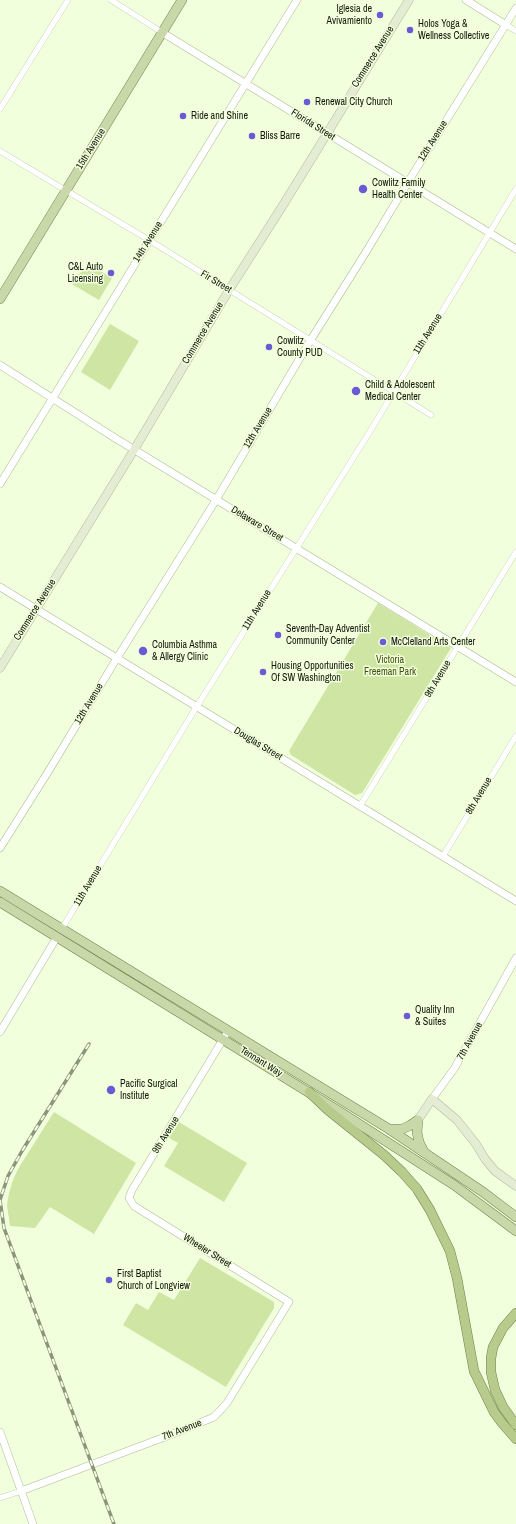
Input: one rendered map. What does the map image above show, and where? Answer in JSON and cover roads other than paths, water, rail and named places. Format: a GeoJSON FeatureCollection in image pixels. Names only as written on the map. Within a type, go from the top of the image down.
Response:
{"type":"FeatureCollection","features":[{"type":"Feature","properties":{"kind":"highway"},"geometry":{"type":"LineString","coordinates":[[309,1092],[328,1110],[384,1154],[417,1189],[430,1210],[450,1251],[474,1371],[494,1412],[516,1439]]}},
{"type":"Feature","properties":{"kind":"highway"},"geometry":{"type":"LineString","coordinates":[[516,1313],[503,1328],[493,1347],[491,1372],[495,1390],[503,1407],[516,1425]]}},
{"type":"Feature","properties":{"kind":"main road","name":"15th Avenue"},"geometry":{"type":"LineString","coordinates":[[0,299],[182,0]]}},
{"type":"Feature","properties":{"kind":"main road","name":"Commerce Avenue"},"geometry":{"type":"LineString","coordinates":[[0,668],[134,450],[229,290],[409,0]]}},
{"type":"Feature","properties":{"kind":"main road","name":"Tennant Way"},"geometry":{"type":"LineString","coordinates":[[0,891],[390,1129],[483,1192],[516,1217]]}},
{"type":"Feature","properties":{"kind":"main road","name":"Tennant Way"},"geometry":{"type":"LineString","coordinates":[[0,902],[309,1092],[454,1185],[516,1231]]}},
{"type":"Feature","properties":{"kind":"main road","name":"7th Avenue"},"geometry":{"type":"LineString","coordinates":[[418,1120],[432,1099]]}},
{"type":"Feature","properties":{"kind":"main road"},"geometry":{"type":"LineString","coordinates":[[432,1099],[457,1120],[495,1171],[516,1186]]}},
{"type":"Feature","properties":{"kind":"main road"},"geometry":{"type":"LineString","coordinates":[[390,1129],[402,1129],[418,1120]]}},
{"type":"Feature","properties":{"kind":"main road"},"geometry":{"type":"LineString","coordinates":[[418,1120],[417,1132],[419,1142],[424,1152]]}},
{"type":"Feature","properties":{"kind":"street"},"geometry":{"type":"LineString","coordinates":[[0,110],[68,0]]}},
{"type":"Feature","properties":{"kind":"street","name":"Florida Street"},"geometry":{"type":"LineString","coordinates":[[111,0],[516,248]]}},
{"type":"Feature","properties":{"kind":"street","name":"14th Avenue"},"geometry":{"type":"LineString","coordinates":[[0,484],[148,240],[297,0]]}},
{"type":"Feature","properties":{"kind":"street"},"geometry":{"type":"LineString","coordinates":[[466,0],[516,31]]}},
{"type":"Feature","properties":{"kind":"street","name":"12th Avenue"},"geometry":{"type":"LineString","coordinates":[[0,848],[216,500],[310,341],[516,8]]}},
{"type":"Feature","properties":{"kind":"street","name":"Fir Street"},"geometry":{"type":"LineString","coordinates":[[0,151],[431,414]]}},
{"type":"Feature","properties":{"kind":"street","name":"11th Avenue"},"geometry":{"type":"LineString","coordinates":[[0,1032],[197,706],[366,437],[516,189]]}},
{"type":"Feature","properties":{"kind":"street","name":"Delaware Street"},"geometry":{"type":"LineString","coordinates":[[0,365],[134,450],[516,682]]}},
{"type":"Feature","properties":{"kind":"street","name":"9th Avenue"},"geometry":{"type":"LineString","coordinates":[[360,806],[516,552]]}},
{"type":"Feature","properties":{"kind":"street","name":"Douglas Street"},"geometry":{"type":"LineString","coordinates":[[0,587],[516,901]]}},
{"type":"Feature","properties":{"kind":"street","name":"8th Avenue"},"geometry":{"type":"LineString","coordinates":[[443,856],[516,736]]}},
{"type":"Feature","properties":{"kind":"street","name":"7th Avenue"},"geometry":{"type":"LineString","coordinates":[[432,1099],[454,1069],[516,958]]}},
{"type":"Feature","properties":{"kind":"street","name":"9th Avenue"},"geometry":{"type":"LineString","coordinates":[[129,1198],[132,1190],[224,1040],[228,1031]]}},
{"type":"Feature","properties":{"kind":"street","name":"Wheeler Street"},"geometry":{"type":"LineString","coordinates":[[129,1198],[134,1206],[289,1302]]}},
{"type":"Feature","properties":{"kind":"street","name":"7th Avenue"},"geometry":{"type":"LineString","coordinates":[[21,1491],[214,1417],[227,1403],[289,1302]]}},
{"type":"Feature","properties":{"kind":"street"},"geometry":{"type":"LineString","coordinates":[[0,1432],[33,1524]]}},
{"type":"Feature","properties":{"kind":"street"},"geometry":{"type":"LineString","coordinates":[[0,1498],[21,1491]]}},
{"type":"Feature","properties":{"kind":"railway"},"geometry":{"type":"LineString","coordinates":[[89,1044],[22,1151],[8,1176],[0,1200],[4,1228],[114,1524]]}},
{"type":"Feature","properties":{"kind":"place","name":"Iglesia de Avivamiento"},"geometry":{"type":"Point","coordinates":[380,15]}},
{"type":"Feature","properties":{"kind":"place","name":"Holos Yoga & Wellness Collective"},"geometry":{"type":"Point","coordinates":[410,30]}},
{"type":"Feature","properties":{"kind":"place","name":"Renewal City Church"},"geometry":{"type":"Point","coordinates":[307,102]}},
{"type":"Feature","properties":{"kind":"place","name":"Ride and Shine"},"geometry":{"type":"Point","coordinates":[183,116]}},
{"type":"Feature","properties":{"kind":"place","name":"Bliss Barre"},"geometry":{"type":"Point","coordinates":[252,136]}},
{"type":"Feature","properties":{"kind":"place","name":"Cowlitz Family Health Center"},"geometry":{"type":"Point","coordinates":[363,189]}},
{"type":"Feature","properties":{"kind":"place","name":"C&L Auto Licensing"},"geometry":{"type":"Point","coordinates":[111,273]}},
{"type":"Feature","properties":{"kind":"place","name":"Cowlitz County PUD"},"geometry":{"type":"Point","coordinates":[269,347]}},
{"type":"Feature","properties":{"kind":"place","name":"Child & Adolescent Medical Center"},"geometry":{"type":"Point","coordinates":[356,391]}},
{"type":"Feature","properties":{"kind":"place","name":"Seventh-Day Adventist Community Center"},"geometry":{"type":"Point","coordinates":[278,635]}},
{"type":"Feature","properties":{"kind":"place","name":"McClelland Arts Center"},"geometry":{"type":"Point","coordinates":[383,642]}},
{"type":"Feature","properties":{"kind":"place","name":"Columbia Asthma & Allergy Clinic"},"geometry":{"type":"Point","coordinates":[143,651]}},
{"type":"Feature","properties":{"kind":"place","name":"Housing Opportunities Of SW Washington"},"geometry":{"type":"Point","coordinates":[263,672]}},
{"type":"Feature","properties":{"kind":"place","name":"Quality Inn & Suites"},"geometry":{"type":"Point","coordinates":[407,1016]}},
{"type":"Feature","properties":{"kind":"place","name":"Pacific Surgical Institute"},"geometry":{"type":"Point","coordinates":[111,1090]}},
{"type":"Feature","properties":{"kind":"place","name":"First Baptist Church of Longview"},"geometry":{"type":"Point","coordinates":[109,1280]}},
{"type":"Feature","properties":{"kind":"park label","name":"Victoria Freeman Park"},"geometry":{"type":"Point","coordinates":[390,666]}}]}
